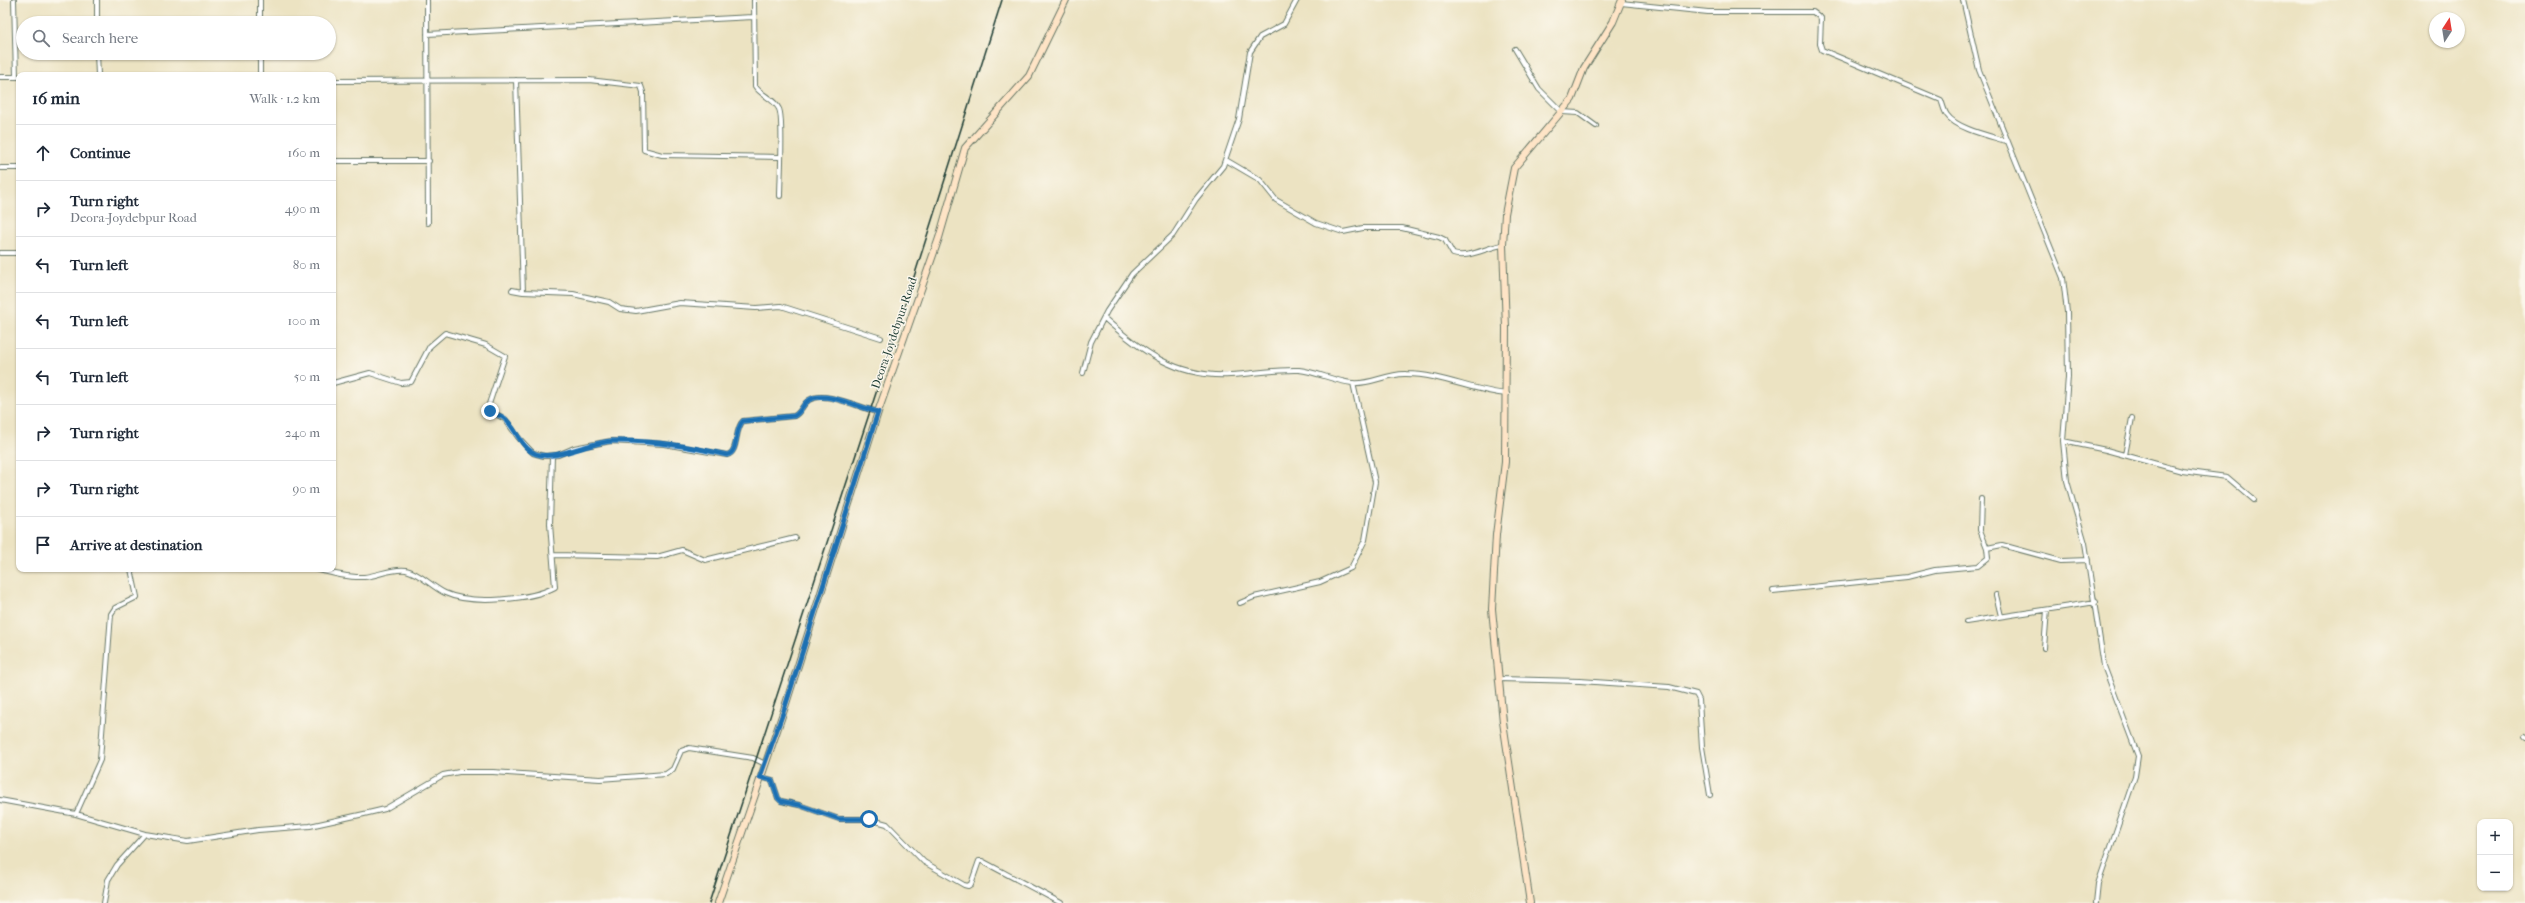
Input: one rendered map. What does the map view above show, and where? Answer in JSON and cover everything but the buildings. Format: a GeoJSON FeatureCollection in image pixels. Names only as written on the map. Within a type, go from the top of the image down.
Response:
{"type":"FeatureCollection","features":[{"type":"Feature","properties":{"kind":"street"},"geometry":{"type":"LineString","coordinates":[[14,0],[16,51]]}},
{"type":"Feature","properties":{"kind":"street"},"geometry":{"type":"LineString","coordinates":[[97,0],[97,16]]}},
{"type":"Feature","properties":{"kind":"street"},"geometry":{"type":"LineString","coordinates":[[260,0],[260,16]]}},
{"type":"Feature","properties":{"kind":"street"},"geometry":{"type":"LineString","coordinates":[[427,0],[428,223]]}},
{"type":"Feature","properties":{"kind":"street"},"geometry":{"type":"LineString","coordinates":[[754,0],[754,86],[758,91],[775,103],[782,117],[779,157],[780,196]]}},
{"type":"Feature","properties":{"kind":"street","name":"Deora-Joydebpur Road"},"geometry":{"type":"LineString","coordinates":[[718,903],[765,764],[878,412],[939,238],[965,148],[1029,76],[1066,0]]}},
{"type":"Feature","properties":{"kind":"street"},"geometry":{"type":"LineString","coordinates":[[1083,373],[1091,342],[1104,318],[1132,274],[1174,235],[1196,199],[1226,160],[1240,119],[1250,52],[1260,37],[1284,24],[1297,0]]}},
{"type":"Feature","properties":{"kind":"street"},"geometry":{"type":"LineString","coordinates":[[1963,0],[1979,70],[2006,141],[2063,278],[2067,312],[2068,377],[2063,441],[2067,481],[2088,560],[2096,602],[2104,666],[2138,756],[2135,776],[2098,884],[2096,903]]}},
{"type":"Feature","properties":{"kind":"street"},"geometry":{"type":"LineString","coordinates":[[1530,903],[1498,679],[1492,609],[1494,566],[1505,462],[1507,394],[1503,245],[1507,192],[1514,168],[1572,99],[1584,68],[1613,22],[1621,2],[1708,12],[1813,12],[1821,18],[1820,44],[1822,50],[1941,100],[1946,114],[1951,119],[1969,129],[2006,141]]}},
{"type":"Feature","properties":{"kind":"street"},"geometry":{"type":"LineString","coordinates":[[427,34],[753,17]]}},
{"type":"Feature","properties":{"kind":"street"},"geometry":{"type":"LineString","coordinates":[[1515,49],[1538,89],[1562,112],[1578,113],[1596,126]]}},
{"type":"Feature","properties":{"kind":"street"},"geometry":{"type":"LineString","coordinates":[[16,60],[17,72]]}},
{"type":"Feature","properties":{"kind":"street"},"geometry":{"type":"LineString","coordinates":[[97,60],[98,72]]}},
{"type":"Feature","properties":{"kind":"street"},"geometry":{"type":"LineString","coordinates":[[260,60],[260,72]]}},
{"type":"Feature","properties":{"kind":"street"},"geometry":{"type":"LineString","coordinates":[[0,77],[16,77]]}},
{"type":"Feature","properties":{"kind":"street"},"geometry":{"type":"LineString","coordinates":[[336,81],[428,80],[469,82],[516,80],[589,80],[640,86],[643,92],[644,150],[662,155],[779,157]]}},
{"type":"Feature","properties":{"kind":"street"},"geometry":{"type":"LineString","coordinates":[[516,80],[523,292]]}},
{"type":"Feature","properties":{"kind":"street"},"geometry":{"type":"LineString","coordinates":[[1226,160],[1260,180],[1276,200],[1316,223],[1336,230],[1343,232],[1363,228],[1402,228],[1439,237],[1445,240],[1453,254],[1462,257],[1490,246],[1503,245]]}},
{"type":"Feature","properties":{"kind":"street"},"geometry":{"type":"LineString","coordinates":[[336,161],[428,161]]}},
{"type":"Feature","properties":{"kind":"street"},"geometry":{"type":"LineString","coordinates":[[0,168],[16,168]]}},
{"type":"Feature","properties":{"kind":"street"},"geometry":{"type":"LineString","coordinates":[[0,253],[16,253]]}},
{"type":"Feature","properties":{"kind":"street"},"geometry":{"type":"LineString","coordinates":[[512,290],[523,292],[573,294],[609,302],[620,309],[636,311],[680,303],[756,308],[781,306],[881,338]]}},
{"type":"Feature","properties":{"kind":"street"},"geometry":{"type":"LineString","coordinates":[[1104,318],[1134,345],[1171,367],[1228,376],[1274,370],[1300,370],[1353,383],[1406,374],[1448,380],[1486,392],[1507,394]]}},
{"type":"Feature","properties":{"kind":"street"},"geometry":{"type":"LineString","coordinates":[[336,382],[370,373],[401,383],[411,382],[430,346],[445,333],[486,344],[504,356],[489,404],[490,411],[505,419],[518,437],[533,453],[552,456],[574,448],[611,441],[671,445],[727,455],[732,451],[738,427],[743,421],[794,416],[799,414],[808,400],[816,398],[835,399],[878,412]]}},
{"type":"Feature","properties":{"kind":"street"},"geometry":{"type":"LineString","coordinates":[[1240,603],[1254,597],[1320,582],[1351,568],[1365,540],[1375,482],[1353,383]]}},
{"type":"Feature","properties":{"kind":"street"},"geometry":{"type":"LineString","coordinates":[[2125,455],[2132,418]]}},
{"type":"Feature","properties":{"kind":"street"},"geometry":{"type":"LineString","coordinates":[[2063,441],[2125,455],[2182,471],[2227,477],[2254,500]]}},
{"type":"Feature","properties":{"kind":"street"},"geometry":{"type":"LineString","coordinates":[[334,572],[363,577],[404,570],[412,572],[427,583],[454,597],[474,600],[501,600],[548,591],[556,587],[550,524],[552,456]]}},
{"type":"Feature","properties":{"kind":"street"},"geometry":{"type":"LineString","coordinates":[[1773,591],[1907,577],[1935,570],[1978,566],[1988,558],[1987,548],[1980,530],[1981,499]]}},
{"type":"Feature","properties":{"kind":"street"},"geometry":{"type":"LineString","coordinates":[[553,555],[657,557],[682,550],[705,560],[795,538]]}},
{"type":"Feature","properties":{"kind":"street"},"geometry":{"type":"LineString","coordinates":[[1987,548],[2002,545],[2061,561],[2088,560]]}},
{"type":"Feature","properties":{"kind":"street"},"geometry":{"type":"LineString","coordinates":[[76,814],[100,760],[111,614],[114,608],[137,597],[132,572]]}},
{"type":"Feature","properties":{"kind":"street"},"geometry":{"type":"LineString","coordinates":[[1996,594],[2001,616]]}},
{"type":"Feature","properties":{"kind":"street"},"geometry":{"type":"LineString","coordinates":[[1966,622],[2096,602]]}},
{"type":"Feature","properties":{"kind":"street"},"geometry":{"type":"LineString","coordinates":[[2044,648],[2047,610]]}},
{"type":"Feature","properties":{"kind":"street"},"geometry":{"type":"LineString","coordinates":[[1498,679],[1580,681],[1676,688],[1696,694],[1699,700],[1702,747],[1710,795]]}},
{"type":"Feature","properties":{"kind":"street"},"geometry":{"type":"LineString","coordinates":[[0,800],[76,814],[145,834],[188,840],[258,830],[310,826],[385,808],[443,776],[459,772],[493,772],[600,779],[666,774],[673,769],[680,751],[689,748],[753,758],[765,764]]}},
{"type":"Feature","properties":{"kind":"street"},"geometry":{"type":"LineString","coordinates":[[760,777],[772,780],[778,798],[781,801],[799,805],[839,819],[869,819],[887,824],[924,862],[964,885],[968,886],[971,884],[979,861],[982,861],[1061,903]]}},
{"type":"Feature","properties":{"kind":"street"},"geometry":{"type":"LineString","coordinates":[[104,903],[108,880],[117,865],[145,834]]}},
{"type":"Feature","properties":{"kind":"railway"},"geometry":{"type":"LineString","coordinates":[[709,903],[913,280],[1002,0]]}},
{"type":"Feature","properties":{"kind":"route"},"geometry":{"type":"LineString","coordinates":[[490,411],[505,419],[518,437],[533,453],[544,456],[558,455],[574,448],[611,441],[664,444],[730,455],[738,427],[743,421],[794,416],[799,414],[808,400],[823,397],[835,399],[878,412],[784,710],[760,777],[772,780],[775,785],[778,798],[781,801],[799,805],[839,819],[869,819]]}}]}
